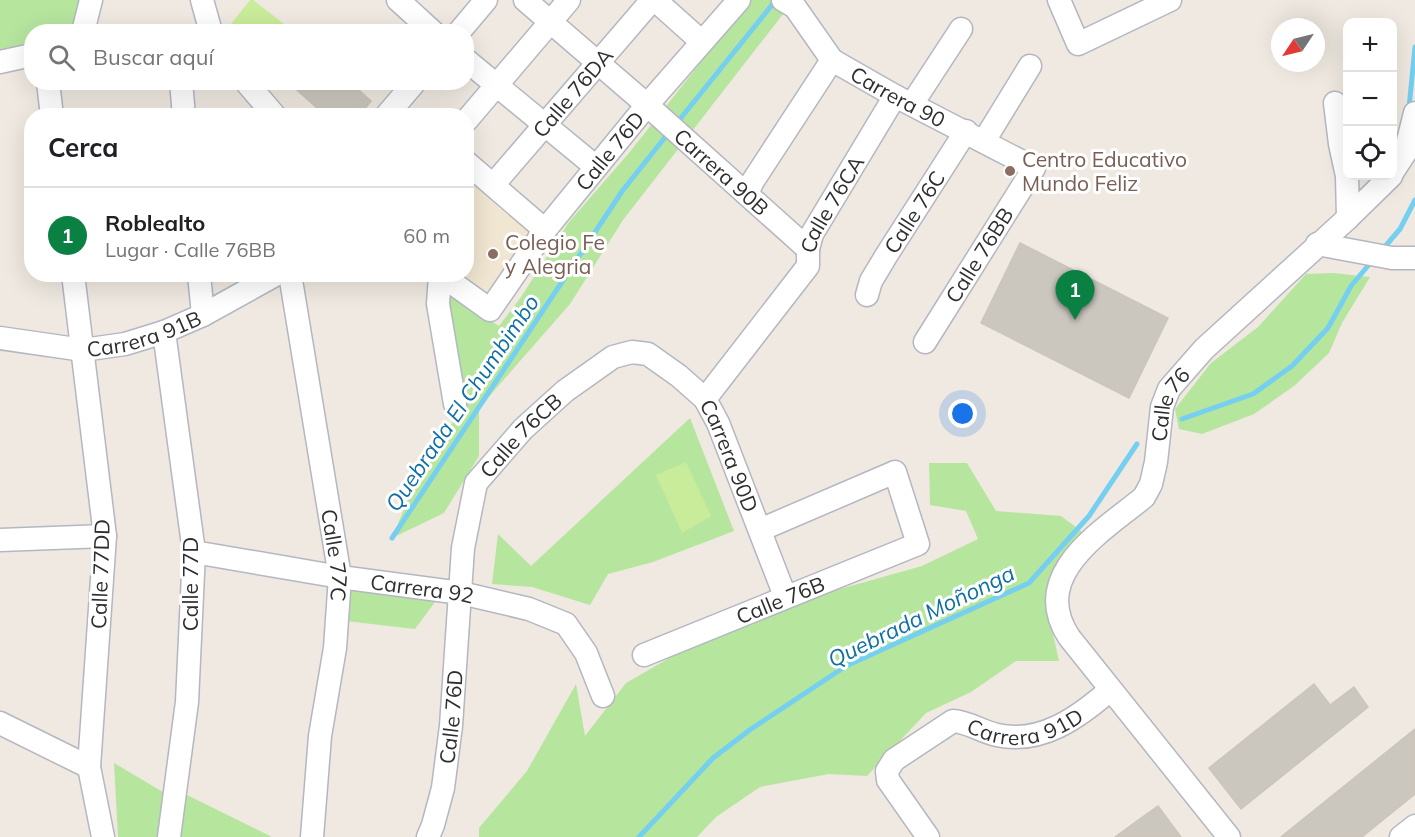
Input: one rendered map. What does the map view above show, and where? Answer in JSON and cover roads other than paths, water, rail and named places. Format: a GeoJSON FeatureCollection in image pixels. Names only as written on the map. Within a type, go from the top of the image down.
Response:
{"type":"FeatureCollection","features":[{"type":"Feature","properties":{"kind":"street"},"geometry":{"type":"LineString","coordinates":[[85,24],[91,0]]}},
{"type":"Feature","properties":{"kind":"street"},"geometry":{"type":"LineString","coordinates":[[202,0],[207,24]]}},
{"type":"Feature","properties":{"kind":"street"},"geometry":{"type":"LineString","coordinates":[[398,0],[424,24]]}},
{"type":"Feature","properties":{"kind":"street"},"geometry":{"type":"LineString","coordinates":[[466,24],[486,0]]}},
{"type":"Feature","properties":{"kind":"street","name":"Carrera 90B"},"geometry":{"type":"LineString","coordinates":[[525,0],[696,148],[808,249]]}},
{"type":"Feature","properties":{"kind":"street"},"geometry":{"type":"LineString","coordinates":[[474,112],[569,0]]}},
{"type":"Feature","properties":{"kind":"street"},"geometry":{"type":"LineString","coordinates":[[653,0],[702,42]]}},
{"type":"Feature","properties":{"kind":"street","name":"Calle 76DA"},"geometry":{"type":"LineString","coordinates":[[493,185],[653,0]]}},
{"type":"Feature","properties":{"kind":"street","name":"Calle 76D"},"geometry":{"type":"LineString","coordinates":[[451,282],[490,310],[545,230],[647,105],[739,0]]}},
{"type":"Feature","properties":{"kind":"street","name":"Carrera 90"},"geometry":{"type":"LineString","coordinates":[[783,0],[795,7],[832,60],[1034,168]]}},
{"type":"Feature","properties":{"kind":"street"},"geometry":{"type":"LineString","coordinates":[[1059,0],[1078,44],[1170,0]]}},
{"type":"Feature","properties":{"kind":"street","name":"Calle 76CA"},"geometry":{"type":"LineString","coordinates":[[705,399],[808,266],[808,249],[812,234],[904,100],[961,29]]}},
{"type":"Feature","properties":{"kind":"street"},"geometry":{"type":"LineString","coordinates":[[0,62],[24,57]]}},
{"type":"Feature","properties":{"kind":"street"},"geometry":{"type":"LineString","coordinates":[[747,194],[753,180],[832,60]]}},
{"type":"Feature","properties":{"kind":"street"},"geometry":{"type":"LineString","coordinates":[[474,66],[596,167]]}},
{"type":"Feature","properties":{"kind":"street","name":"Calle 76C"},"geometry":{"type":"LineString","coordinates":[[867,295],[886,256],[1030,66]]}},
{"type":"Feature","properties":{"kind":"street"},"geometry":{"type":"LineString","coordinates":[[49,90],[51,108]]}},
{"type":"Feature","properties":{"kind":"street"},"geometry":{"type":"LineString","coordinates":[[182,90],[183,108]]}},
{"type":"Feature","properties":{"kind":"street"},"geometry":{"type":"LineString","coordinates":[[253,90],[268,108]]}},
{"type":"Feature","properties":{"kind":"street"},"geometry":{"type":"LineString","coordinates":[[400,108],[410,90]]}},
{"type":"Feature","properties":{"kind":"street"},"geometry":{"type":"LineString","coordinates":[[1335,103],[1347,176],[1348,218]]}},
{"type":"Feature","properties":{"kind":"street","name":"Calle 76"},"geometry":{"type":"LineString","coordinates":[[1397,166],[1405,153],[1415,113]]}},
{"type":"Feature","properties":{"kind":"street","name":"Calle 76BB"},"geometry":{"type":"LineString","coordinates":[[925,342],[1034,168]]}},
{"type":"Feature","properties":{"kind":"street"},"geometry":{"type":"LineString","coordinates":[[474,169],[545,230]]}},
{"type":"Feature","properties":{"kind":"street","name":"Calle 76"},"geometry":{"type":"LineString","coordinates":[[1061,623],[1057,606],[1058,594],[1064,574],[1074,555],[1144,497],[1151,484],[1156,462],[1162,407],[1169,389],[1204,349],[1348,218],[1386,180]]}},
{"type":"Feature","properties":{"kind":"street"},"geometry":{"type":"LineString","coordinates":[[1317,244],[1392,258],[1415,258]]}},
{"type":"Feature","properties":{"kind":"street","name":"Calle 77DD"},"geometry":{"type":"LineString","coordinates":[[74,282],[105,536],[89,767],[103,837]]}},
{"type":"Feature","properties":{"kind":"street"},"geometry":{"type":"LineString","coordinates":[[200,282],[203,315]]}},
{"type":"Feature","properties":{"kind":"street","name":"Carrera 91B"},"geometry":{"type":"LineString","coordinates":[[0,338],[83,350],[124,344],[164,333],[203,315],[263,282]]}},
{"type":"Feature","properties":{"kind":"street","name":"Calle 77C"},"geometry":{"type":"LineString","coordinates":[[291,282],[340,577],[335,648],[320,736],[312,837]]}},
{"type":"Feature","properties":{"kind":"street"},"geometry":{"type":"LineString","coordinates":[[439,282],[438,304],[455,404]]}},
{"type":"Feature","properties":{"kind":"street","name":"Calle 77D"},"geometry":{"type":"LineString","coordinates":[[164,333],[194,552],[187,702],[169,837]]}},
{"type":"Feature","properties":{"kind":"street","name":"Carrera 90D"},"geometry":{"type":"LineString","coordinates":[[632,352],[648,354],[679,376],[705,399],[718,423],[785,596]]}},
{"type":"Feature","properties":{"kind":"street","name":"Calle 76CB"},"geometry":{"type":"LineString","coordinates":[[461,593],[463,548],[476,483],[523,429],[565,391],[613,357],[632,352]]}},
{"type":"Feature","properties":{"kind":"street","name":"Calle 76B"},"geometry":{"type":"LineString","coordinates":[[644,655],[918,544],[896,472],[760,530]]}},
{"type":"Feature","properties":{"kind":"street"},"geometry":{"type":"LineString","coordinates":[[0,540],[105,536]]}},
{"type":"Feature","properties":{"kind":"street","name":"Carrera 92"},"geometry":{"type":"LineString","coordinates":[[194,552],[340,577],[461,593],[530,609],[566,624],[586,653],[603,696]]}},
{"type":"Feature","properties":{"kind":"street","name":"Calle 76D"},"geometry":{"type":"LineString","coordinates":[[428,837],[443,788],[451,726],[461,593]]}},
{"type":"Feature","properties":{"kind":"street","name":"Carrera 91D"},"geometry":{"type":"LineString","coordinates":[[1061,623],[1069,637],[1110,690],[1229,837]]}},
{"type":"Feature","properties":{"kind":"street","name":"Carrera 91D"},"geometry":{"type":"LineString","coordinates":[[928,837],[888,780],[887,771],[894,760],[953,721],[1005,737],[1043,734],[1090,707],[1110,690]]}},
{"type":"Feature","properties":{"kind":"street"},"geometry":{"type":"LineString","coordinates":[[0,723],[89,767]]}},
{"type":"Feature","properties":{"kind":"street"},"geometry":{"type":"LineString","coordinates":[[1401,837],[1415,826]]}},
{"type":"Feature","properties":{"kind":"waterway","name":"Quebrada El Chumbimbo"},"geometry":{"type":"LineString","coordinates":[[676,124],[776,0]]}},
{"type":"Feature","properties":{"kind":"waterway","name":"Quebrada Moñonga"},"geometry":{"type":"LineString","coordinates":[[1409,108],[1415,47]]}},
{"type":"Feature","properties":{"kind":"waterway","name":"Quebrada El Chumbimbo"},"geometry":{"type":"LineString","coordinates":[[392,538],[623,190],[670,131]]}},
{"type":"Feature","properties":{"kind":"waterway","name":"Quebrada Moñonga"},"geometry":{"type":"LineString","coordinates":[[1382,250],[1400,229],[1415,200]]}},
{"type":"Feature","properties":{"kind":"waterway","name":"Quebrada Moñonga"},"geometry":{"type":"LineString","coordinates":[[1182,419],[1253,394],[1292,366],[1328,328],[1351,286],[1372,261]]}},
{"type":"Feature","properties":{"kind":"waterway","name":"Quebrada Moñonga"},"geometry":{"type":"LineString","coordinates":[[639,837],[713,758],[751,729],[846,666],[1029,583],[1089,516],[1137,444]]}},
{"type":"Feature","properties":{"kind":"place","name":"Centro Educativo Mundo Feliz"},"geometry":{"type":"Point","coordinates":[1010,171]}},
{"type":"Feature","properties":{"kind":"place","name":"Colegio Fe y Alegria"},"geometry":{"type":"Point","coordinates":[493,254]}},
{"type":"Feature","properties":{"kind":"place","name":"Roblealto"},"geometry":{"type":"Point","coordinates":[1075,320]}}]}
